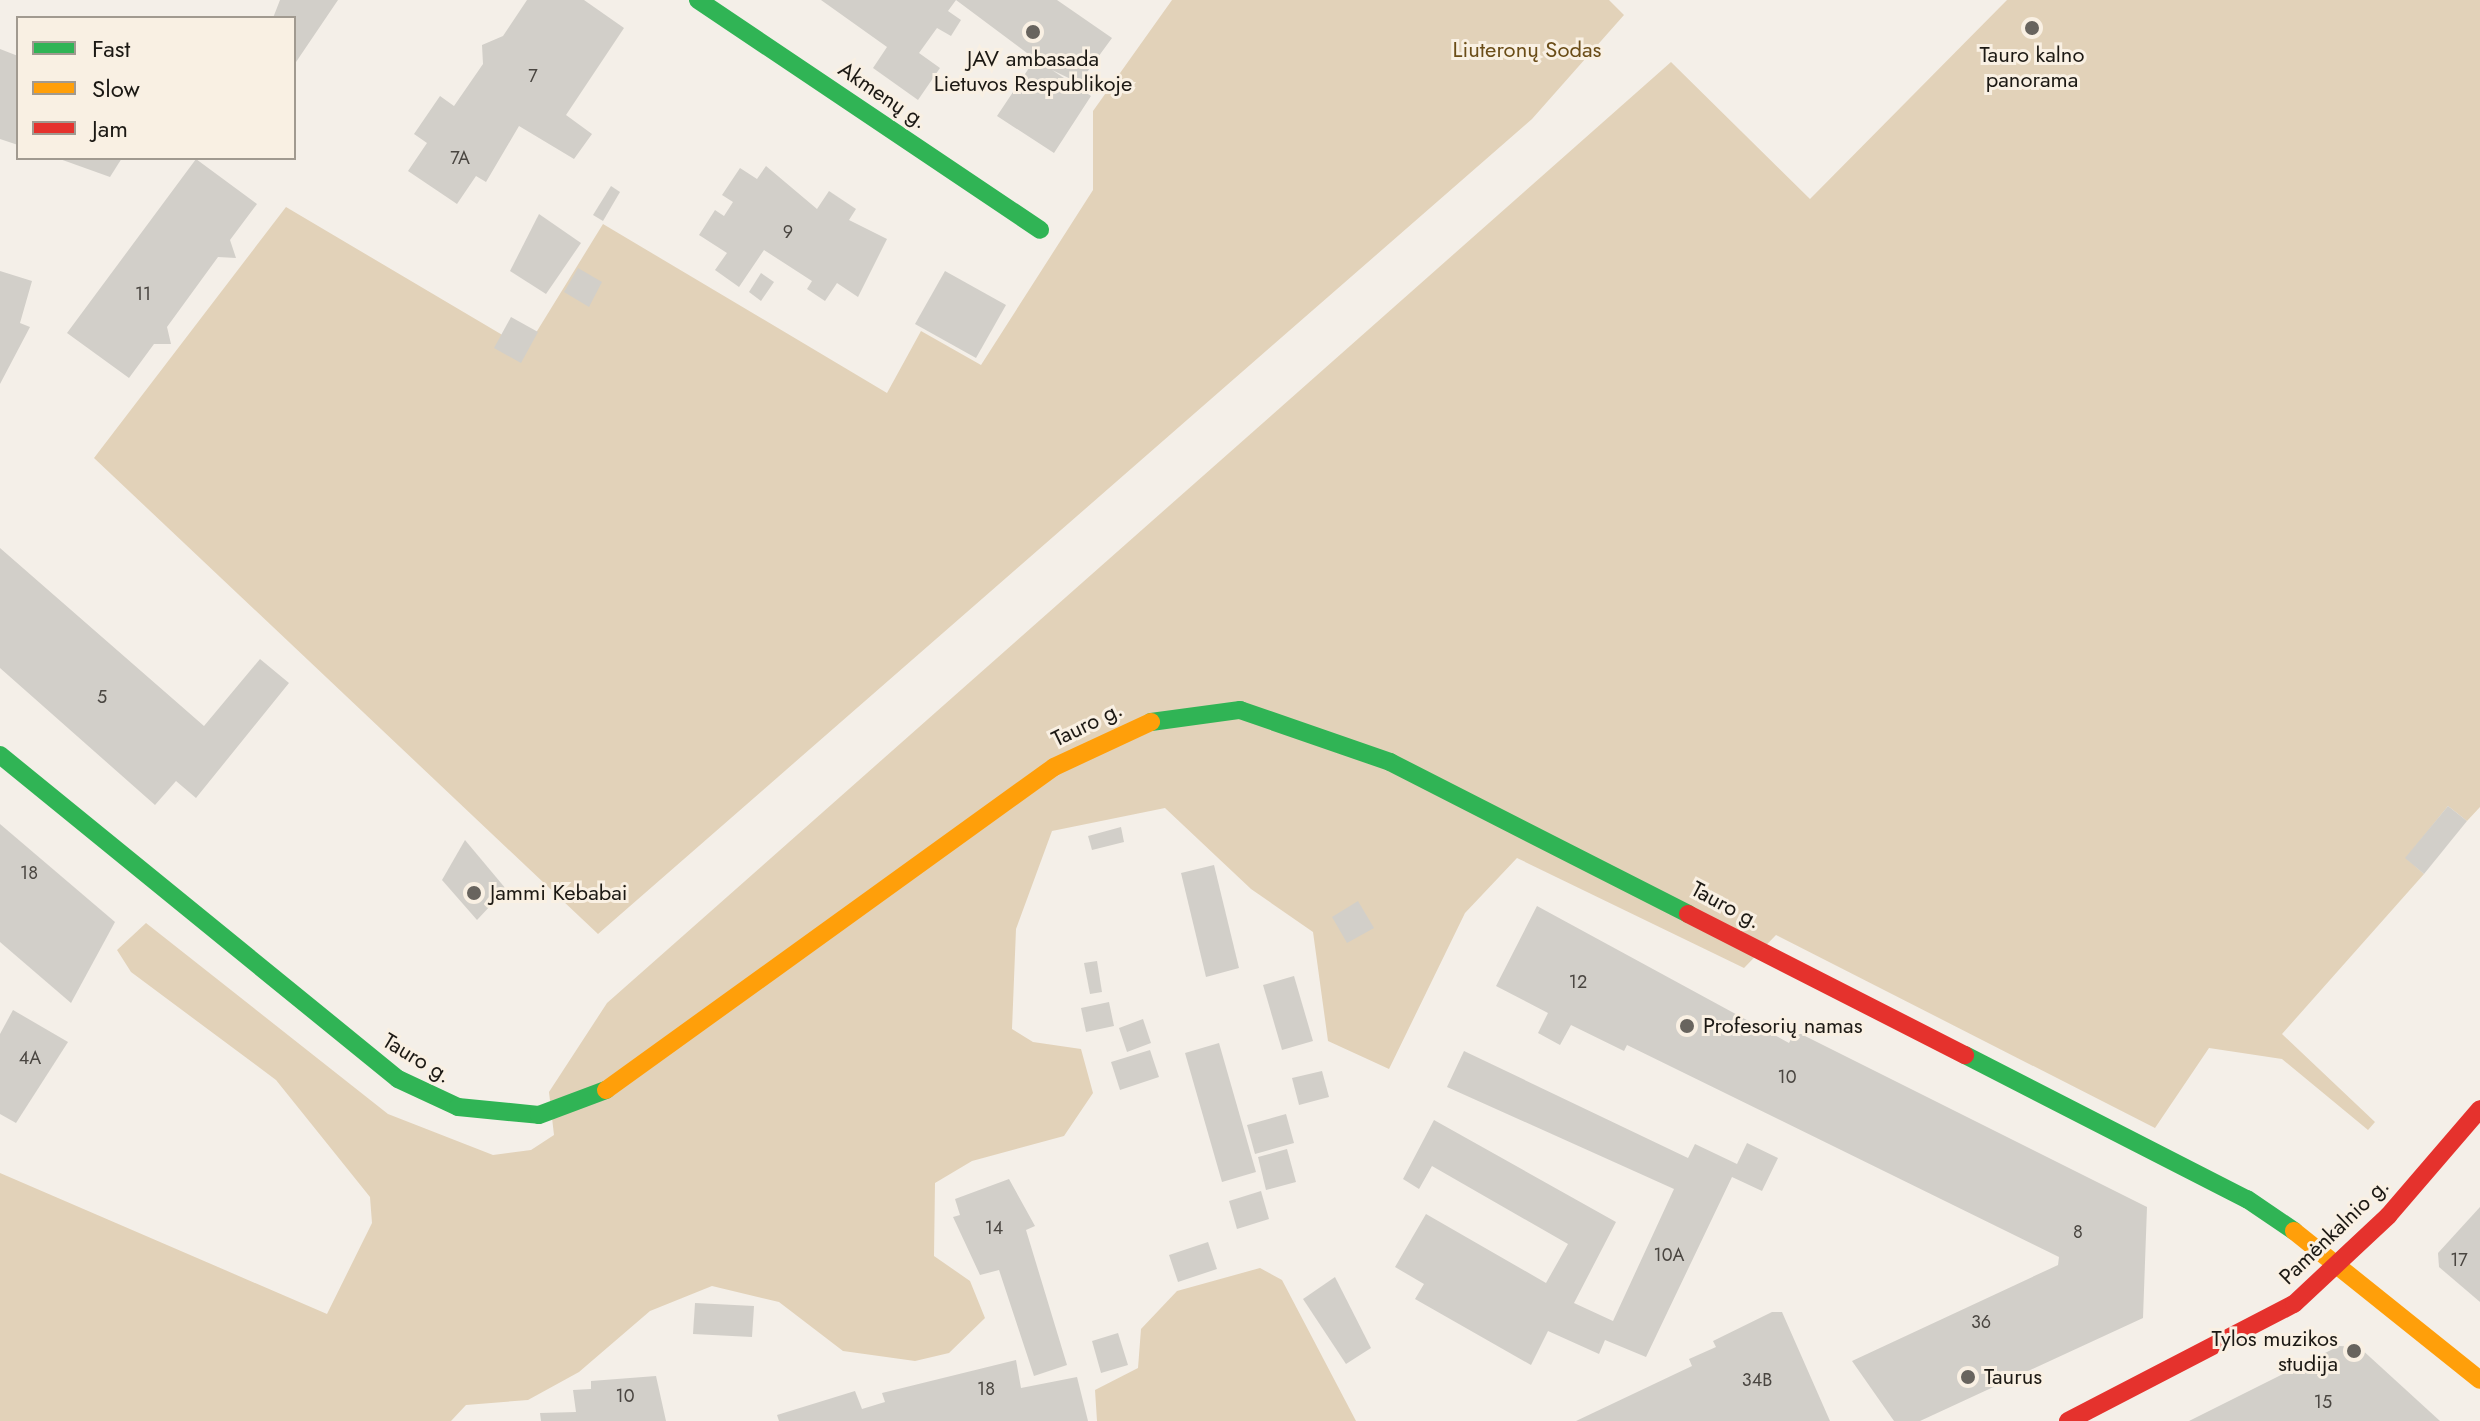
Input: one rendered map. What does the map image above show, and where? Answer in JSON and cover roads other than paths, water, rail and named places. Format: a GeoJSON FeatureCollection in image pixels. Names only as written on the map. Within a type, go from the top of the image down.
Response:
{"type":"FeatureCollection","features":[{"type":"Feature","properties":{"kind":"main road","name":"Akmenų g."},"geometry":{"type":"LineString","coordinates":[[698,0],[1040,230]]}},
{"type":"Feature","properties":{"kind":"main road","name":"Tauro g."},"geometry":{"type":"LineString","coordinates":[[0,755],[398,1079],[458,1107],[539,1115],[592,1099],[670,1048],[1054,767],[1123,730],[1184,713],[1240,710],[1390,762],[1582,856],[2247,1199],[2341,1262],[2480,1380]]}},
{"type":"Feature","properties":{"kind":"main road","name":"Pamėnkalnio g."},"geometry":{"type":"LineString","coordinates":[[2068,1421],[2294,1304],[2341,1262],[2480,1109]]}},
{"type":"Feature","properties":{"kind":"place","name":"Tauro kalno panorama"},"geometry":{"type":"Point","coordinates":[2032,28]}},
{"type":"Feature","properties":{"kind":"place","name":"JAV ambasada Lietuvos Respublikoje"},"geometry":{"type":"Point","coordinates":[1033,32]}},
{"type":"Feature","properties":{"kind":"place","name":"Jammi Kebabai"},"geometry":{"type":"Point","coordinates":[474,893]}},
{"type":"Feature","properties":{"kind":"place","name":"Profesorių namas"},"geometry":{"type":"Point","coordinates":[1687,1026]}},
{"type":"Feature","properties":{"kind":"place","name":"Tylos muzikos studija"},"geometry":{"type":"Point","coordinates":[2354,1351]}},
{"type":"Feature","properties":{"kind":"place","name":"Taurus"},"geometry":{"type":"Point","coordinates":[1968,1377]}},
{"type":"Feature","properties":{"kind":"park label","name":"Liuteronų Sodas"},"geometry":{"type":"Point","coordinates":[1527,50]}}]}
